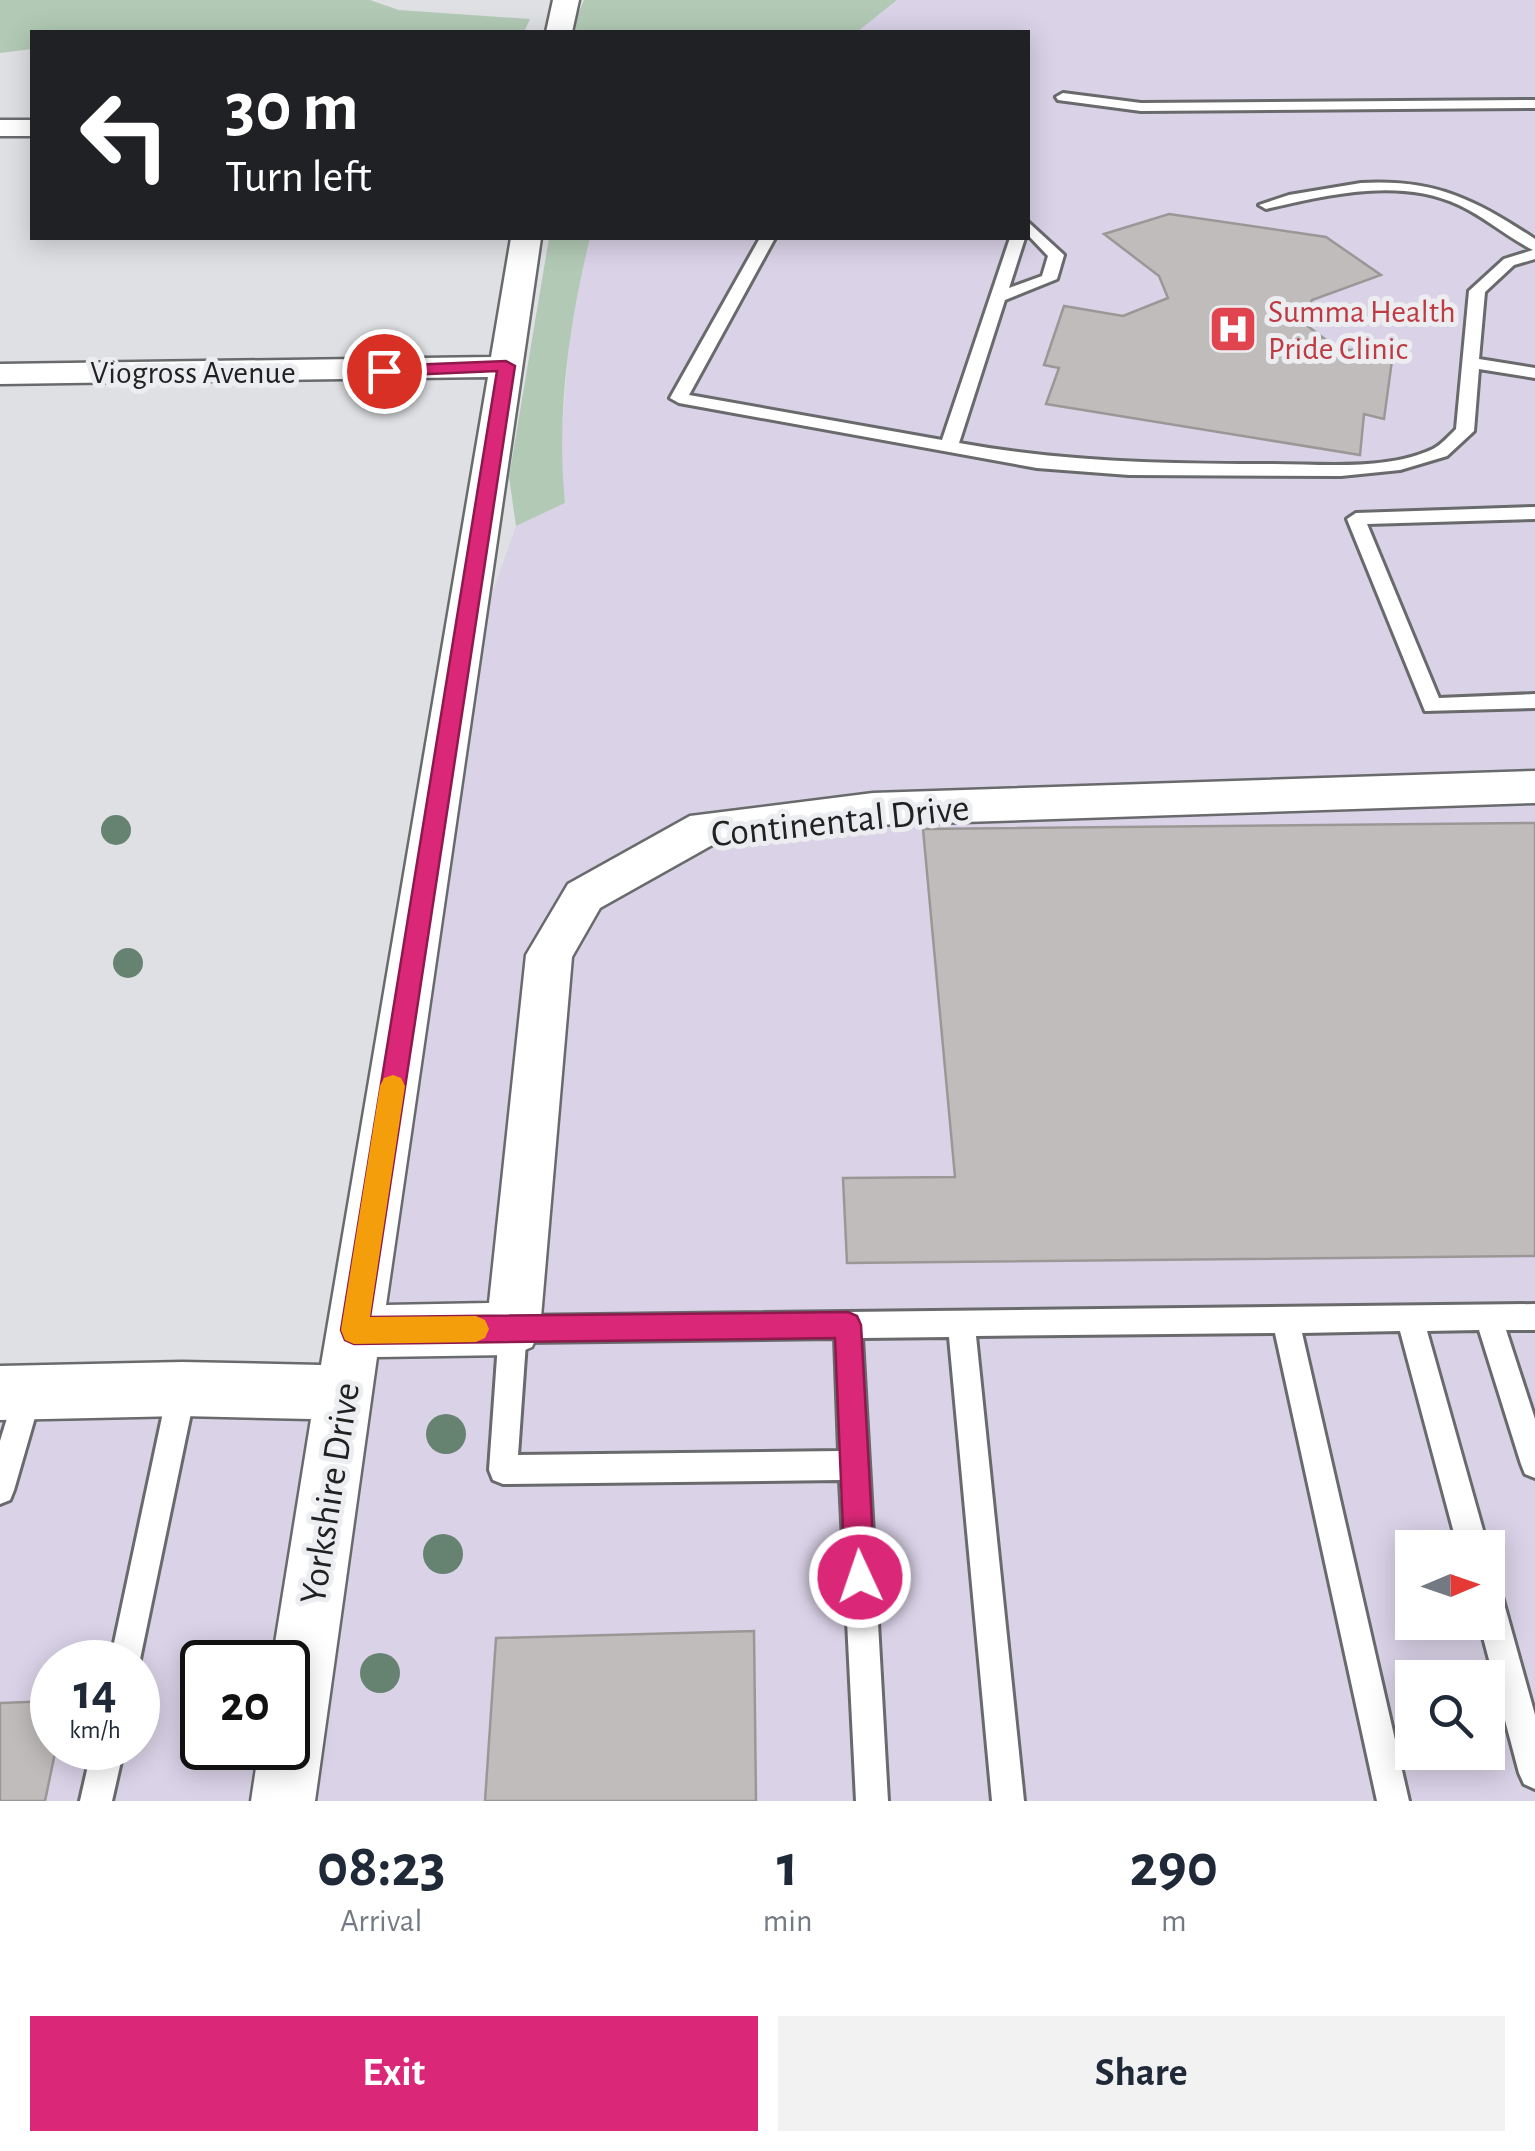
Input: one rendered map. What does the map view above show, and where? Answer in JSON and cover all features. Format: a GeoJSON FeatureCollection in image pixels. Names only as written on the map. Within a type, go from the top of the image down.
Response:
{"type":"FeatureCollection","features":[{"type":"Feature","properties":{"kind":"street"},"geometry":{"type":"LineString","coordinates":[[559,30],[566,0]]}},
{"type":"Feature","properties":{"kind":"street"},"geometry":{"type":"LineString","coordinates":[[0,128],[30,128]]}},
{"type":"Feature","properties":{"kind":"street","name":"Yorkshire Drive"},"geometry":{"type":"LineString","coordinates":[[283,1801],[526,240]]}},
{"type":"Feature","properties":{"kind":"street","name":"Viogross Avenue"},"geometry":{"type":"LineString","coordinates":[[0,374],[384,371],[506,366]]}},
{"type":"Feature","properties":{"kind":"street","name":"Continental Drive"},"geometry":{"type":"LineString","coordinates":[[513,1329],[549,954],[584,896],[705,828],[873,810],[1535,786]]}},
{"type":"Feature","properties":{"kind":"street"},"geometry":{"type":"LineString","coordinates":[[354,1330],[513,1329]]}},
{"type":"Feature","properties":{"kind":"street"},"geometry":{"type":"LineString","coordinates":[[14,1393],[182,1389],[344,1393]]}},
{"type":"Feature","properties":{"kind":"lane"},"geometry":{"type":"LineString","coordinates":[[1063,97],[1141,107],[1535,104]]}},
{"type":"Feature","properties":{"kind":"lane"},"geometry":{"type":"LineString","coordinates":[[1266,205],[1334,188],[1420,190],[1455,198],[1535,250]]}},
{"type":"Feature","properties":{"kind":"lane"},"geometry":{"type":"LineString","coordinates":[[998,297],[1049,278],[1056,255],[1030,230]]}},
{"type":"Feature","properties":{"kind":"lane"},"geometry":{"type":"LineString","coordinates":[[767,240],[679,398],[1037,462],[1128,469],[1342,470],[1400,464],[1440,452],[1465,431],[1478,291],[1509,262],[1535,250]]}},
{"type":"Feature","properties":{"kind":"lane"},"geometry":{"type":"LineString","coordinates":[[949,446],[1016,240]]}},
{"type":"Feature","properties":{"kind":"lane"},"geometry":{"type":"LineString","coordinates":[[1471,363],[1535,373]]}},
{"type":"Feature","properties":{"kind":"lane"},"geometry":{"type":"LineString","coordinates":[[1535,512],[1356,519],[1432,706],[1535,701]]}},
{"type":"Feature","properties":{"kind":"lane"},"geometry":{"type":"LineString","coordinates":[[854,1465],[503,1470],[513,1329],[1535,1317]]}},
{"type":"Feature","properties":{"kind":"lane"},"geometry":{"type":"LineString","coordinates":[[1489,1318],[1535,1464]]}},
{"type":"Feature","properties":{"kind":"lane"},"geometry":{"type":"LineString","coordinates":[[1410,1319],[1468,1530]]}},
{"type":"Feature","properties":{"kind":"lane"},"geometry":{"type":"LineString","coordinates":[[1286,1320],[1393,1801]]}},
{"type":"Feature","properties":{"kind":"lane"},"geometry":{"type":"LineString","coordinates":[[961,1324],[1008,1801]]}},
{"type":"Feature","properties":{"kind":"lane"},"geometry":{"type":"LineString","coordinates":[[848,1325],[872,1801]]}},
{"type":"Feature","properties":{"kind":"lane"},"geometry":{"type":"LineString","coordinates":[[130,1640],[182,1389]]}},
{"type":"Feature","properties":{"kind":"lane"},"geometry":{"type":"LineString","coordinates":[[0,1490],[14,1393]]}},
{"type":"Feature","properties":{"kind":"lane"},"geometry":{"type":"LineString","coordinates":[[1499,1640],[1535,1773]]}},
{"type":"Feature","properties":{"kind":"lane"},"geometry":{"type":"LineString","coordinates":[[96,1801],[103,1770]]}},
{"type":"Feature","properties":{"kind":"shaded area"},"geometry":{"type":"Polygon","coordinates":[[[897,0],[1535,0],[1535,1801],[0,1801],[0,1394],[344,1393],[457,693],[516,526],[565,503],[560,456],[572,307],[589,240],[1030,240],[1030,30],[860,30],[897,0]]]}},
{"type":"Feature","properties":{"kind":"green space"},"geometry":{"type":"Polygon","coordinates":[[[0,0],[370,0],[399,10],[530,19],[525,30],[30,30],[30,49],[0,53],[0,0]]]}},
{"type":"Feature","properties":{"kind":"green space"},"geometry":{"type":"Polygon","coordinates":[[[584,0],[897,0],[860,30],[571,30],[584,0]]]}},
{"type":"Feature","properties":{"kind":"green space"},"geometry":{"type":"Polygon","coordinates":[[[549,240],[590,240],[566,369],[562,436],[565,503],[516,526],[509,477],[549,240]]]}},
{"type":"Feature","properties":{"kind":"building"},"geometry":{"type":"Polygon","coordinates":[[[1169,214],[1326,237],[1381,275],[1312,300],[1301,321],[1338,349],[1393,353],[1384,419],[1364,414],[1360,455],[1046,404],[1059,368],[1044,365],[1064,306],[1123,316],[1168,298],[1159,276],[1104,234],[1169,214]]]}},
{"type":"Feature","properties":{"kind":"building"},"geometry":{"type":"Polygon","coordinates":[[[1535,823],[1535,1256],[847,1263],[843,1178],[955,1177],[923,829],[1535,823]]]}},
{"type":"Feature","properties":{"kind":"building"},"geometry":{"type":"Polygon","coordinates":[[[754,1631],[756,1801],[485,1801],[496,1638],[754,1631]]]}},
{"type":"Feature","properties":{"kind":"building"},"geometry":{"type":"Polygon","coordinates":[[[30,1702],[30,1770],[51,1770],[45,1801],[0,1801],[0,1703],[30,1702]]]}},
{"type":"Feature","properties":{"kind":"slow traffic"},"geometry":{"type":"LineString","coordinates":[[393,1086],[354,1330],[476,1329]]}},
{"type":"Feature","properties":{"kind":"place","name":"Summa Health Pride Clinic"},"geometry":{"type":"Point","coordinates":[1233,329]}},
{"type":"Feature","properties":{"kind":"route"},"geometry":{"type":"LineString","coordinates":[[384,371],[506,366],[354,1330],[848,1325],[860,1577]]}}]}
